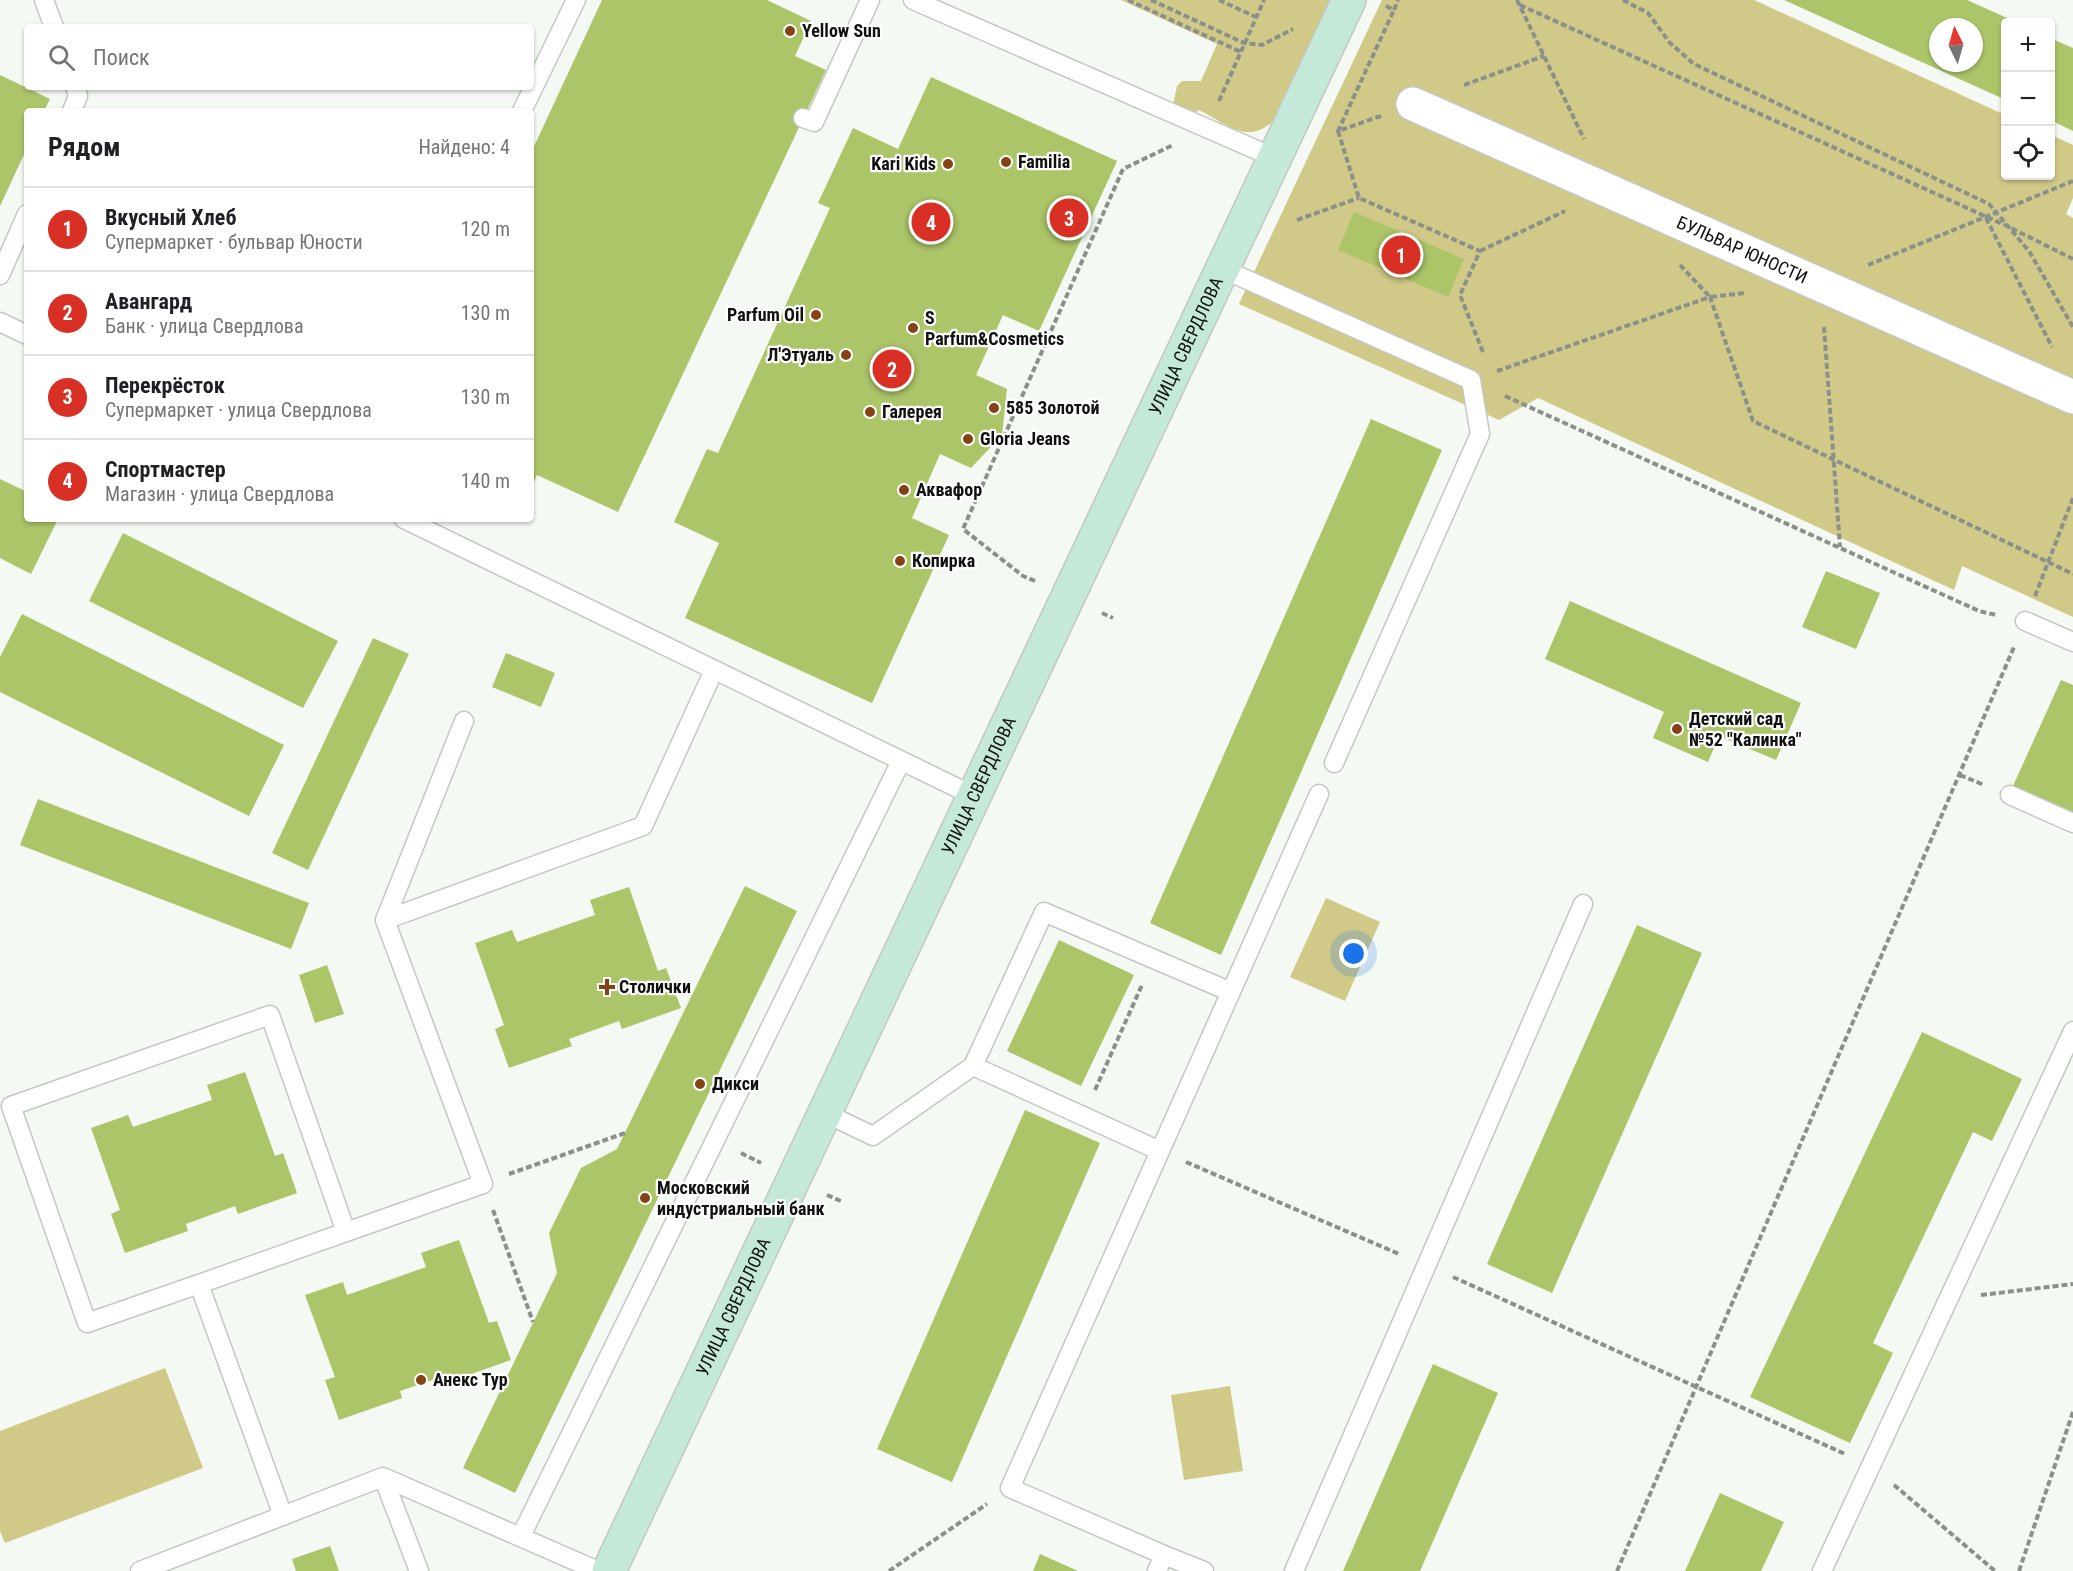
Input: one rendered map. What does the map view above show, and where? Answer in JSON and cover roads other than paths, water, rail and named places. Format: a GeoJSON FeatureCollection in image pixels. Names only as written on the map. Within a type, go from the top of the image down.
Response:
{"type":"FeatureCollection","features":[{"type":"Feature","properties":{"kind":"street","name":"УЛИЦА СВЕРДЛОВА"},"geometry":{"type":"LineString","coordinates":[[609,1571],[1349,0]]}},
{"type":"Feature","properties":{"kind":"street","name":"БУЛЬВАР ЮНОСТИ"},"geometry":{"type":"LineString","coordinates":[[1413,104],[2073,397]]}},
{"type":"Feature","properties":{"kind":"lane"},"geometry":{"type":"LineString","coordinates":[[44,0],[53,24]]}},
{"type":"Feature","properties":{"kind":"lane"},"geometry":{"type":"LineString","coordinates":[[534,86],[576,0]]}},
{"type":"Feature","properties":{"kind":"lane"},"geometry":{"type":"LineString","coordinates":[[803,118],[814,122],[870,0]]}},
{"type":"Feature","properties":{"kind":"lane"},"geometry":{"type":"LineString","coordinates":[[913,0],[1275,158]]}},
{"type":"Feature","properties":{"kind":"lane"},"geometry":{"type":"LineString","coordinates":[[73,108],[78,96],[76,90]]}},
{"type":"Feature","properties":{"kind":"lane"},"geometry":{"type":"LineString","coordinates":[[523,108],[532,90]]}},
{"type":"Feature","properties":{"kind":"lane"},"geometry":{"type":"LineString","coordinates":[[0,275],[24,221]]}},
{"type":"Feature","properties":{"kind":"lane"},"geometry":{"type":"LineString","coordinates":[[1222,268],[1471,380],[1480,434],[1334,763]]}},
{"type":"Feature","properties":{"kind":"lane"},"geometry":{"type":"LineString","coordinates":[[0,322],[24,334]]}},
{"type":"Feature","properties":{"kind":"lane"},"geometry":{"type":"LineString","coordinates":[[410,522],[974,796]]}},
{"type":"Feature","properties":{"kind":"lane"},"geometry":{"type":"LineString","coordinates":[[2025,621],[2073,642]]}},
{"type":"Feature","properties":{"kind":"lane"},"geometry":{"type":"LineString","coordinates":[[386,920],[644,826],[714,670]]}},
{"type":"Feature","properties":{"kind":"lane"},"geometry":{"type":"LineString","coordinates":[[346,1232],[270,1015],[11,1106],[87,1323],[483,1184],[386,920],[464,721]]}},
{"type":"Feature","properties":{"kind":"lane"},"geometry":{"type":"LineString","coordinates":[[521,1536],[901,761]]}},
{"type":"Feature","properties":{"kind":"lane"},"geometry":{"type":"LineString","coordinates":[[1204,1571],[1161,1563],[1010,1488],[1319,794]]}},
{"type":"Feature","properties":{"kind":"lane"},"geometry":{"type":"LineString","coordinates":[[2010,795],[2073,823]]}},
{"type":"Feature","properties":{"kind":"lane"},"geometry":{"type":"LineString","coordinates":[[1294,1571],[1583,904]]}},
{"type":"Feature","properties":{"kind":"lane"},"geometry":{"type":"LineString","coordinates":[[825,1113],[873,1136],[973,1066],[1044,912],[1231,993]]}},
{"type":"Feature","properties":{"kind":"lane"},"geometry":{"type":"LineString","coordinates":[[1822,1571],[2073,1031]]}},
{"type":"Feature","properties":{"kind":"lane"},"geometry":{"type":"LineString","coordinates":[[973,1066],[1160,1151]]}},
{"type":"Feature","properties":{"kind":"lane"},"geometry":{"type":"LineString","coordinates":[[199,1284],[283,1516]]}},
{"type":"Feature","properties":{"kind":"lane"},"geometry":{"type":"LineString","coordinates":[[383,1477],[419,1571]]}},
{"type":"Feature","properties":{"kind":"lane"},"geometry":{"type":"LineString","coordinates":[[140,1571],[383,1477],[598,1571]]}},
{"type":"Feature","properties":{"kind":"place","name":"Yellow Sun"},"geometry":{"type":"Point","coordinates":[790,31]}},
{"type":"Feature","properties":{"kind":"place","name":"Familia"},"geometry":{"type":"Point","coordinates":[1006,162]}},
{"type":"Feature","properties":{"kind":"place","name":"Kari Kids"},"geometry":{"type":"Point","coordinates":[948,164]}},
{"type":"Feature","properties":{"kind":"place","name":"Перекрёсток"},"geometry":{"type":"Point","coordinates":[1069,218]}},
{"type":"Feature","properties":{"kind":"place","name":"Спортмастер"},"geometry":{"type":"Point","coordinates":[931,222]}},
{"type":"Feature","properties":{"kind":"place","name":"Вкусный Хлеб"},"geometry":{"type":"Point","coordinates":[1401,255]}},
{"type":"Feature","properties":{"kind":"place","name":"Parfum Oil"},"geometry":{"type":"Point","coordinates":[816,315]}},
{"type":"Feature","properties":{"kind":"place","name":"S Parfum&Cosmetics"},"geometry":{"type":"Point","coordinates":[913,328]}},
{"type":"Feature","properties":{"kind":"place","name":"Л'Этуаль"},"geometry":{"type":"Point","coordinates":[846,355]}},
{"type":"Feature","properties":{"kind":"place","name":"Авангард"},"geometry":{"type":"Point","coordinates":[892,369]}},
{"type":"Feature","properties":{"kind":"place","name":"585 Золотой"},"geometry":{"type":"Point","coordinates":[994,408]}},
{"type":"Feature","properties":{"kind":"place","name":"Галерея"},"geometry":{"type":"Point","coordinates":[870,412]}},
{"type":"Feature","properties":{"kind":"place","name":"Gloria Jeans"},"geometry":{"type":"Point","coordinates":[968,439]}},
{"type":"Feature","properties":{"kind":"place","name":"Аквафор"},"geometry":{"type":"Point","coordinates":[904,490]}},
{"type":"Feature","properties":{"kind":"place","name":"Копирка"},"geometry":{"type":"Point","coordinates":[900,561]}},
{"type":"Feature","properties":{"kind":"place","name":"Детский сад №52 \"Калинка\""},"geometry":{"type":"Point","coordinates":[1677,729]}},
{"type":"Feature","properties":{"kind":"place","name":"Столички"},"geometry":{"type":"Point","coordinates":[607,987]}},
{"type":"Feature","properties":{"kind":"place","name":"Дикси"},"geometry":{"type":"Point","coordinates":[700,1084]}},
{"type":"Feature","properties":{"kind":"place","name":"Московский индустриальный банк"},"geometry":{"type":"Point","coordinates":[645,1198]}},
{"type":"Feature","properties":{"kind":"place","name":"Анекс Тур"},"geometry":{"type":"Point","coordinates":[421,1380]}}]}
